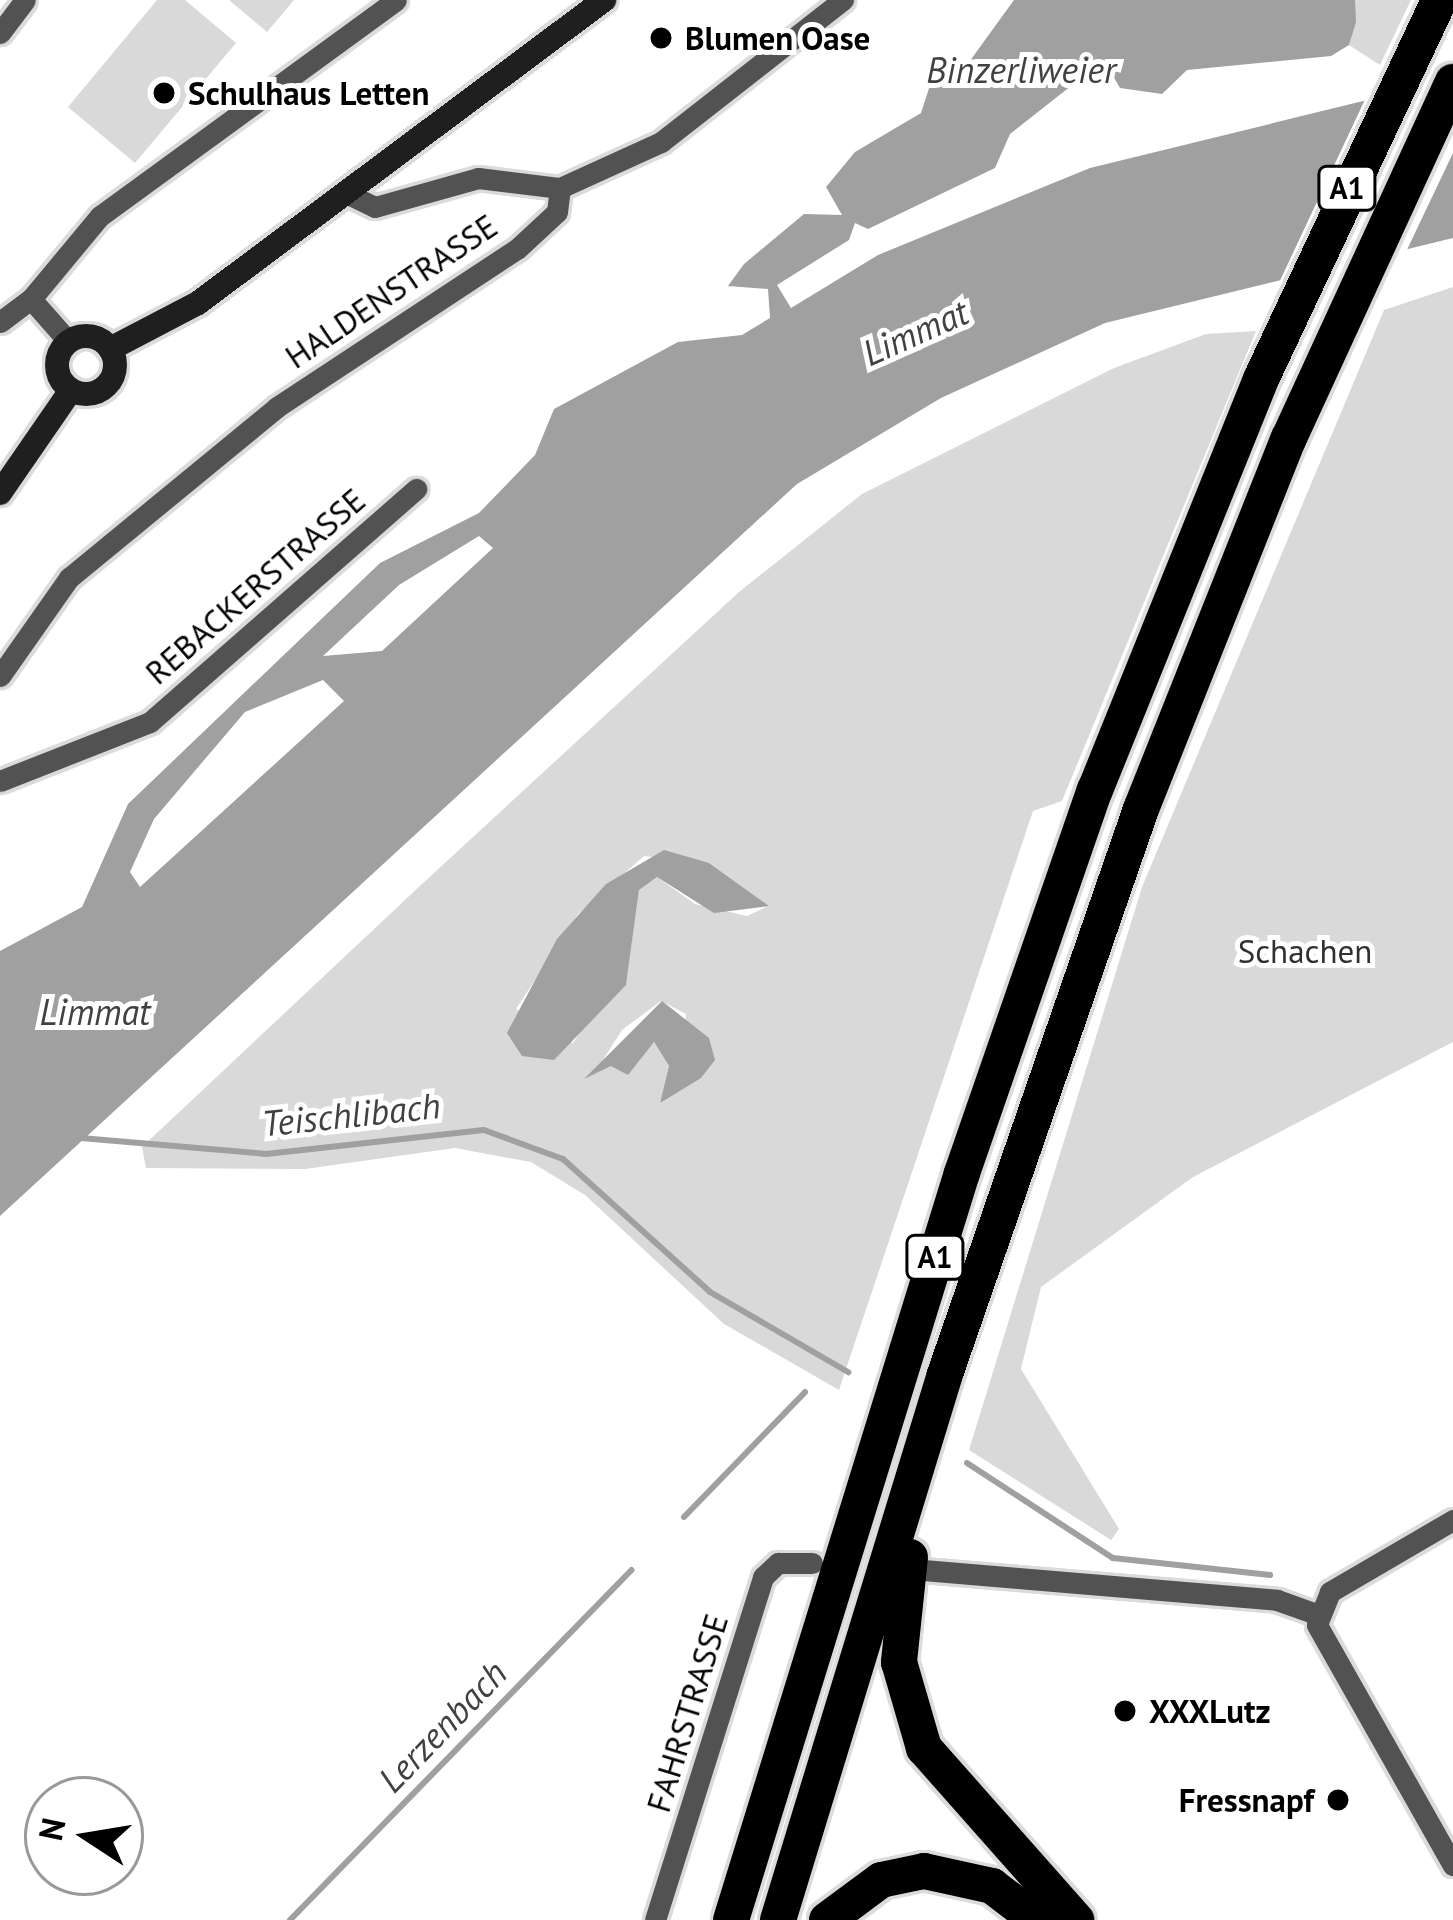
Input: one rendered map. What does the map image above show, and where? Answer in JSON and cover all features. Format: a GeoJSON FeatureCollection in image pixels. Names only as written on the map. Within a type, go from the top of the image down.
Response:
{"type":"FeatureCollection","features":[{"type":"Feature","properties":{"kind":"highway","name":"A1"},"geometry":{"type":"LineString","coordinates":[[731,1920],[1026,983],[1261,379],[1438,0]]}},
{"type":"Feature","properties":{"kind":"highway","name":"A1"},"geometry":{"type":"LineString","coordinates":[[778,1920],[994,1234],[1161,753],[1322,363],[1453,82]]}},
{"type":"Feature","properties":{"kind":"highway"},"geometry":{"type":"LineString","coordinates":[[994,1234],[977,1335],[908,1563],[899,1662],[935,1768],[1076,1920]]}},
{"type":"Feature","properties":{"kind":"highway"},"geometry":{"type":"LineString","coordinates":[[827,1920],[881,1880],[924,1871],[992,1886],[1037,1920]]}},
{"type":"Feature","properties":{"kind":"main road"},"geometry":{"type":"LineString","coordinates":[[110,349],[198,303],[604,0]]}},
{"type":"Feature","properties":{"kind":"main road"},"geometry":{"type":"LineString","coordinates":[[71,390],[57,366],[68,341],[87,335],[110,349]]}},
{"type":"Feature","properties":{"kind":"main road"},"geometry":{"type":"LineString","coordinates":[[0,493],[71,390],[107,385],[110,349]]}},
{"type":"Feature","properties":{"kind":"street"},"geometry":{"type":"LineString","coordinates":[[0,33],[25,0]]}},
{"type":"Feature","properties":{"kind":"street"},"geometry":{"type":"LineString","coordinates":[[0,322],[31,299],[100,216],[396,0]]}},
{"type":"Feature","properties":{"kind":"street"},"geometry":{"type":"LineString","coordinates":[[344,192],[375,207],[478,178],[560,188],[661,142],[843,0]]}},
{"type":"Feature","properties":{"kind":"street","name":"HALDENSTRASSE"},"geometry":{"type":"LineString","coordinates":[[0,676],[83,566],[277,407],[518,249],[557,212],[560,188]]}},
{"type":"Feature","properties":{"kind":"street"},"geometry":{"type":"LineString","coordinates":[[31,299],[68,341]]}},
{"type":"Feature","properties":{"kind":"street","name":"REBACKERSTRASSE"},"geometry":{"type":"LineString","coordinates":[[0,781],[150,722],[416,489]]}},
{"type":"Feature","properties":{"kind":"street"},"geometry":{"type":"LineString","coordinates":[[1453,1520],[1340,1584],[1319,1615],[1322,1646],[1453,1864]]}},
{"type":"Feature","properties":{"kind":"street","name":"FAHRSTRASSE"},"geometry":{"type":"LineString","coordinates":[[655,1920],[763,1577],[778,1563],[812,1563]]}},
{"type":"Feature","properties":{"kind":"street"},"geometry":{"type":"LineString","coordinates":[[923,1570],[1277,1600],[1319,1615]]}},
{"type":"Feature","properties":{"kind":"green space"},"geometry":{"type":"Polygon","coordinates":[[[157,0],[185,0],[236,43],[135,163],[68,107],[157,0]]]}},
{"type":"Feature","properties":{"kind":"green space"},"geometry":{"type":"Polygon","coordinates":[[[229,0],[294,0],[267,32],[229,0]]]}},
{"type":"Feature","properties":{"kind":"green space"},"geometry":{"type":"Polygon","coordinates":[[[1355,0],[1411,0],[1380,65],[1349,45],[1355,0]]]}},
{"type":"Feature","properties":{"kind":"green space","name":"Schachen"},"geometry":{"type":"Polygon","coordinates":[[[1453,287],[1453,1042],[1193,1177],[1041,1287],[1021,1369],[1119,1529],[1111,1540],[969,1450],[1142,887],[1384,310],[1453,287]]]}},
{"type":"Feature","properties":{"kind":"green space"},"geometry":{"type":"Polygon","coordinates":[[[1256,331],[1062,801],[1033,811],[839,1390],[724,1324],[585,1195],[531,1162],[455,1148],[305,1169],[146,1168],[142,1147],[739,592],[862,494],[1114,368],[1206,334],[1256,331]],[[644,856],[578,914],[516,1009],[573,1043],[606,993],[626,984],[639,889],[657,877],[695,904],[747,916],[768,906],[709,863],[644,856]],[[661,1001],[622,1030],[594,1074],[654,1042],[669,1066],[660,1103],[679,1090],[686,1014],[661,1001]]]}},
{"type":"Feature","properties":{"kind":"water","name":"Limmat"},"geometry":{"type":"Polygon","coordinates":[[[1014,0],[1355,0],[1356,22],[1349,45],[1331,56],[1187,70],[1162,94],[1120,88],[1104,60],[1010,134],[995,168],[868,229],[855,223],[849,240],[777,285],[791,308],[878,255],[1090,168],[1453,79],[1453,238],[1105,323],[941,398],[797,484],[0,1216],[0,951],[82,907],[128,804],[380,563],[479,513],[535,455],[554,409],[678,342],[742,335],[770,318],[768,289],[728,286],[744,264],[804,214],[842,215],[826,187],[855,152],[921,113],[931,82],[964,69],[1014,0]],[[479,536],[399,585],[323,656],[382,651],[493,548],[479,536]],[[323,680],[245,712],[154,819],[130,872],[140,887],[344,701],[323,680]]]}},
{"type":"Feature","properties":{"kind":"water"},"geometry":{"type":"Polygon","coordinates":[[[664,850],[709,863],[769,906],[714,913],[657,877],[639,890],[626,985],[554,1060],[522,1056],[507,1033],[557,939],[606,884],[664,850]]]}},
{"type":"Feature","properties":{"kind":"water"},"geometry":{"type":"Polygon","coordinates":[[[662,1001],[709,1038],[715,1060],[701,1078],[660,1103],[669,1066],[654,1042],[628,1075],[611,1066],[584,1079],[662,1001]]]}},
{"type":"Feature","properties":{"kind":"pier"},"geometry":{"type":"Polygon","coordinates":[[[1453,73],[1453,153],[1404,256],[1277,287],[1369,91],[1453,73]]]}},
{"type":"Feature","properties":{"kind":"waterway","name":"Teischlibach"},"geometry":{"type":"LineString","coordinates":[[81,1138],[266,1154],[484,1130],[563,1159],[710,1292],[848,1372]]}},
{"type":"Feature","properties":{"kind":"waterway","name":"Lerzenbach"},"geometry":{"type":"LineString","coordinates":[[684,1517],[805,1392]]}},
{"type":"Feature","properties":{"kind":"waterway","name":"Teischlibach"},"geometry":{"type":"LineString","coordinates":[[967,1463],[1113,1558],[1270,1575]]}},
{"type":"Feature","properties":{"kind":"waterway","name":"Lerzenbach"},"geometry":{"type":"LineString","coordinates":[[290,1920],[632,1570]]}},
{"type":"Feature","properties":{"kind":"place","name":"Blumen Oase"},"geometry":{"type":"Point","coordinates":[661,38]}},
{"type":"Feature","properties":{"kind":"place","name":"Schulhaus Letten"},"geometry":{"type":"Point","coordinates":[164,93]}},
{"type":"Feature","properties":{"kind":"place","name":"XXXLutz"},"geometry":{"type":"Point","coordinates":[1125,1711]}},
{"type":"Feature","properties":{"kind":"place","name":"Fressnapf"},"geometry":{"type":"Point","coordinates":[1338,1800]}},
{"type":"Feature","properties":{"kind":"water label","name":"Binzerliweier"},"geometry":{"type":"Point","coordinates":[1021,70]}}]}
